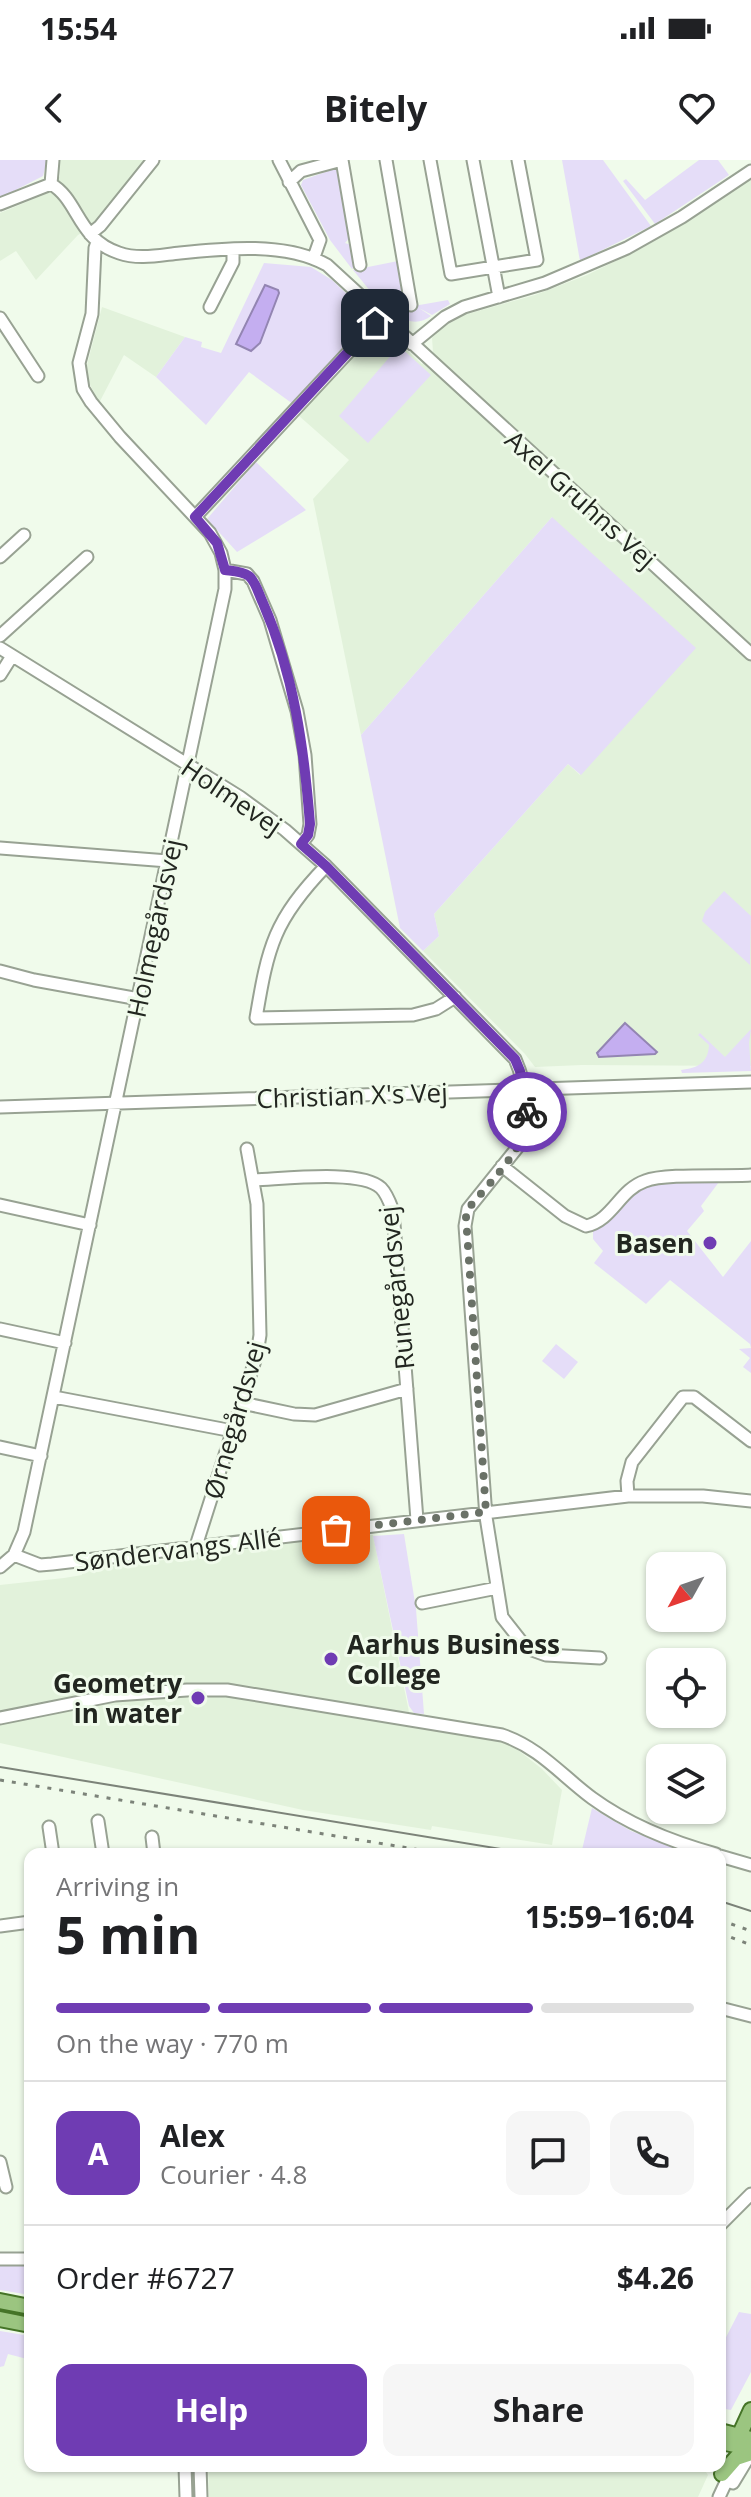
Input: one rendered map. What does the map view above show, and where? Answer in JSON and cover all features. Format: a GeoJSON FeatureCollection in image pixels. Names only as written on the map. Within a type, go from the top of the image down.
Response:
{"type":"FeatureCollection","features":[{"type":"Feature","properties":{"kind":"main road"},"geometry":{"type":"LineString","coordinates":[[0,2301],[24,2306]]}},
{"type":"Feature","properties":{"kind":"main road"},"geometry":{"type":"LineString","coordinates":[[0,2319],[24,2324]]}},
{"type":"Feature","properties":{"kind":"main road"},"geometry":{"type":"LineString","coordinates":[[726,2468],[741,2447],[751,2410]]}},
{"type":"Feature","properties":{"kind":"street"},"geometry":{"type":"LineString","coordinates":[[51,184],[53,160]]}},
{"type":"Feature","properties":{"kind":"street"},"geometry":{"type":"LineString","coordinates":[[94,238],[103,222],[153,160]]}},
{"type":"Feature","properties":{"kind":"street"},"geometry":{"type":"LineString","coordinates":[[51,184],[59,189],[94,238],[114,252],[136,257],[283,249],[314,257],[320,240],[279,160]]}},
{"type":"Feature","properties":{"kind":"street"},"geometry":{"type":"LineString","coordinates":[[289,182],[300,166],[342,160],[360,265]]}},
{"type":"Feature","properties":{"kind":"street"},"geometry":{"type":"LineString","coordinates":[[386,160],[411,305]]}},
{"type":"Feature","properties":{"kind":"street"},"geometry":{"type":"LineString","coordinates":[[430,160],[451,274],[537,260],[518,160]]}},
{"type":"Feature","properties":{"kind":"street"},"geometry":{"type":"LineString","coordinates":[[473,160],[499,297]]}},
{"type":"Feature","properties":{"kind":"street"},"geometry":{"type":"LineString","coordinates":[[412,344],[453,313],[545,283],[627,248],[682,217],[751,171]]}},
{"type":"Feature","properties":{"kind":"street"},"geometry":{"type":"LineString","coordinates":[[0,204],[51,184]]}},
{"type":"Feature","properties":{"kind":"street","name":"Holmegårdsvej"},"geometry":{"type":"LineString","coordinates":[[14,1555],[24,1532],[54,1397],[225,589],[225,570],[217,543],[91,402],[79,378],[79,363],[92,314],[94,238]]}},
{"type":"Feature","properties":{"kind":"street"},"geometry":{"type":"LineString","coordinates":[[210,307],[233,262],[233,251]]}},
{"type":"Feature","properties":{"kind":"street","name":"Axel Gruhns Vej"},"geometry":{"type":"LineString","coordinates":[[314,257],[344,279],[751,654]]}},
{"type":"Feature","properties":{"kind":"street"},"geometry":{"type":"LineString","coordinates":[[195,517],[382,316]]}},
{"type":"Feature","properties":{"kind":"street"},"geometry":{"type":"LineString","coordinates":[[0,318],[38,376]]}},
{"type":"Feature","properties":{"kind":"street"},"geometry":{"type":"LineString","coordinates":[[0,557],[24,535]]}},
{"type":"Feature","properties":{"kind":"street"},"geometry":{"type":"LineString","coordinates":[[0,636],[87,557]]}},
{"type":"Feature","properties":{"kind":"street"},"geometry":{"type":"LineString","coordinates":[[225,570],[247,574],[253,581],[286,668],[305,755],[310,824],[308,835],[301,844]]}},
{"type":"Feature","properties":{"kind":"street","name":"Holmevej"},"geometry":{"type":"LineString","coordinates":[[0,648],[240,797],[301,844],[515,1059],[528,1117],[526,1132],[468,1209],[465,1226],[486,1512]]}},
{"type":"Feature","properties":{"kind":"street"},"geometry":{"type":"LineString","coordinates":[[0,675],[12,656]]}},
{"type":"Feature","properties":{"kind":"street"},"geometry":{"type":"LineString","coordinates":[[0,848],[168,861]]}},
{"type":"Feature","properties":{"kind":"street"},"geometry":{"type":"LineString","coordinates":[[326,866],[290,907],[279,925],[267,955],[256,1018],[413,1015],[436,1009],[455,997]]}},
{"type":"Feature","properties":{"kind":"street"},"geometry":{"type":"LineString","coordinates":[[0,971],[139,999]]}},
{"type":"Feature","properties":{"kind":"street","name":"Christian X's Vej"},"geometry":{"type":"LineString","coordinates":[[0,1107],[751,1082]]}},
{"type":"Feature","properties":{"kind":"street","name":"Ørnegårdsvej"},"geometry":{"type":"LineString","coordinates":[[196,1546],[257,1354],[260,1335],[255,1180],[247,1149]]}},
{"type":"Feature","properties":{"kind":"street"},"geometry":{"type":"LineString","coordinates":[[502,1166],[565,1216],[586,1226],[606,1218],[625,1193],[645,1180],[751,1175]]}},
{"type":"Feature","properties":{"kind":"street","name":"Runegårdsvej"},"geometry":{"type":"LineString","coordinates":[[255,1180],[358,1176],[381,1187],[393,1211],[417,1520]]}},
{"type":"Feature","properties":{"kind":"street"},"geometry":{"type":"LineString","coordinates":[[0,1205],[90,1225]]}},
{"type":"Feature","properties":{"kind":"street"},"geometry":{"type":"LineString","coordinates":[[0,1329],[65,1343]]}},
{"type":"Feature","properties":{"kind":"street"},"geometry":{"type":"LineString","coordinates":[[242,1403],[294,1414],[315,1415],[407,1389]]}},
{"type":"Feature","properties":{"kind":"street"},"geometry":{"type":"LineString","coordinates":[[54,1397],[233,1431]]}},
{"type":"Feature","properties":{"kind":"street"},"geometry":{"type":"LineString","coordinates":[[628,1496],[627,1481],[632,1462],[683,1397],[694,1397],[751,1441]]}},
{"type":"Feature","properties":{"kind":"street"},"geometry":{"type":"LineString","coordinates":[[0,1447],[41,1456]]}},
{"type":"Feature","properties":{"kind":"street","name":"Søndervangs Allé"},"geometry":{"type":"LineString","coordinates":[[14,1555],[34,1563],[52,1564],[628,1496],[703,1496],[751,1501]]}},
{"type":"Feature","properties":{"kind":"street"},"geometry":{"type":"LineString","coordinates":[[486,1512],[503,1619],[524,1645],[546,1655],[600,1658]]}},
{"type":"Feature","properties":{"kind":"street"},"geometry":{"type":"LineString","coordinates":[[0,1567],[14,1555]]}},
{"type":"Feature","properties":{"kind":"street"},"geometry":{"type":"LineString","coordinates":[[422,1603],[497,1588]]}},
{"type":"Feature","properties":{"kind":"street"},"geometry":{"type":"LineString","coordinates":[[0,1718],[115,1695],[187,1690],[250,1693],[502,1735],[544,1756],[590,1796],[630,1821],[698,1848]]}},
{"type":"Feature","properties":{"kind":"street"},"geometry":{"type":"LineString","coordinates":[[98,1821],[102,1848]]}},
{"type":"Feature","properties":{"kind":"street"},"geometry":{"type":"LineString","coordinates":[[49,1827],[52,1848]]}},
{"type":"Feature","properties":{"kind":"street"},"geometry":{"type":"LineString","coordinates":[[152,1837],[153,1848]]}},
{"type":"Feature","properties":{"kind":"street"},"geometry":{"type":"LineString","coordinates":[[726,1855],[751,1857]]}},
{"type":"Feature","properties":{"kind":"street"},"geometry":{"type":"LineString","coordinates":[[726,1857],[751,1865]]}},
{"type":"Feature","properties":{"kind":"street"},"geometry":{"type":"LineString","coordinates":[[0,1926],[24,1923]]}},
{"type":"Feature","properties":{"kind":"street"},"geometry":{"type":"LineString","coordinates":[[726,2010],[751,2016]]}},
{"type":"Feature","properties":{"kind":"street"},"geometry":{"type":"LineString","coordinates":[[0,2162],[6,2187]]}},
{"type":"Feature","properties":{"kind":"street"},"geometry":{"type":"LineString","coordinates":[[726,2219],[751,2194]]}},
{"type":"Feature","properties":{"kind":"street"},"geometry":{"type":"LineString","coordinates":[[0,2259],[24,2259]]}},
{"type":"Feature","properties":{"kind":"street"},"geometry":{"type":"LineString","coordinates":[[719,2497],[741,2447]]}},
{"type":"Feature","properties":{"kind":"street"},"geometry":{"type":"LineString","coordinates":[[726,2497],[741,2447]]}},
{"type":"Feature","properties":{"kind":"street"},"geometry":{"type":"LineString","coordinates":[[185,2472],[186,2497]]}},
{"type":"Feature","properties":{"kind":"street"},"geometry":{"type":"LineString","coordinates":[[200,2472],[201,2497]]}},
{"type":"Feature","properties":{"kind":"street"},"geometry":{"type":"LineString","coordinates":[[711,2497],[722,2474]]}},
{"type":"Feature","properties":{"kind":"shaded area"},"geometry":{"type":"Polygon","coordinates":[[[0,160],[47,160],[43,176],[0,198],[0,160]]]}},
{"type":"Feature","properties":{"kind":"shaded area"},"geometry":{"type":"Polygon","coordinates":[[[59,160],[146,160],[94,226],[78,235],[36,280],[16,251],[0,261],[0,213],[48,193],[60,176],[59,160]]]}},
{"type":"Feature","properties":{"kind":"shaded area"},"geometry":{"type":"Polygon","coordinates":[[[562,160],[603,160],[651,226],[580,261],[562,160]]]}},
{"type":"Feature","properties":{"kind":"shaded area"},"geometry":{"type":"Polygon","coordinates":[[[699,160],[718,160],[729,175],[655,224],[623,181],[626,179],[645,200],[699,160]]]}},
{"type":"Feature","properties":{"kind":"shaded area"},"geometry":{"type":"Polygon","coordinates":[[[334,169],[339,171],[350,237],[345,243],[351,245],[356,266],[352,269],[330,240],[301,185],[303,180],[334,169]]]}},
{"type":"Feature","properties":{"kind":"shaded area"},"geometry":{"type":"Polygon","coordinates":[[[751,176],[751,1066],[535,1067],[423,951],[439,936],[434,914],[568,764],[580,775],[552,517],[361,735],[313,499],[349,460],[298,415],[379,325],[422,364],[433,352],[432,338],[440,329],[464,315],[535,295],[587,275],[642,248],[751,176]]]}},
{"type":"Feature","properties":{"kind":"shaded area"},"geometry":{"type":"Polygon","coordinates":[[[398,261],[403,291],[395,295],[396,298],[404,299],[408,307],[448,300],[450,304],[432,315],[419,308],[431,316],[420,321],[409,321],[388,309],[353,270],[398,261]]]}},
{"type":"Feature","properties":{"kind":"shaded area"},"geometry":{"type":"Polygon","coordinates":[[[264,263],[311,267],[332,280],[372,318],[293,404],[249,372],[206,425],[156,377],[185,337],[202,342],[201,347],[221,353],[264,263]]]}},
{"type":"Feature","properties":{"kind":"shaded area"},"geometry":{"type":"Polygon","coordinates":[[[265,285],[279,293],[260,343],[251,351],[236,344],[265,285]]]}},
{"type":"Feature","properties":{"kind":"shaded area"},"geometry":{"type":"Polygon","coordinates":[[[102,307],[185,337],[156,377],[124,355],[99,403],[86,369],[102,307]]]}},
{"type":"Feature","properties":{"kind":"shaded area"},"geometry":{"type":"Polygon","coordinates":[[[399,346],[431,375],[368,443],[339,416],[399,346]]]}},
{"type":"Feature","properties":{"kind":"shaded area"},"geometry":{"type":"Polygon","coordinates":[[[256,462],[306,510],[237,552],[207,519],[256,462]]]}},
{"type":"Feature","properties":{"kind":"shaded area"},"geometry":{"type":"Polygon","coordinates":[[[552,517],[696,648],[581,775],[568,764],[434,914],[439,936],[423,951],[400,928],[361,735],[552,517]]]}},
{"type":"Feature","properties":{"kind":"shaded area"},"geometry":{"type":"Polygon","coordinates":[[[724,891],[751,916],[750,965],[702,921],[705,912],[724,891]]]}},
{"type":"Feature","properties":{"kind":"shaded area"},"geometry":{"type":"Polygon","coordinates":[[[625,1023],[657,1052],[599,1057],[597,1053],[625,1023]]]}},
{"type":"Feature","properties":{"kind":"shaded area"},"geometry":{"type":"Polygon","coordinates":[[[751,1029],[751,1071],[682,1073],[681,1070],[697,1066],[707,1056],[709,1045],[698,1035],[700,1033],[725,1057],[751,1029]]]}},
{"type":"Feature","properties":{"kind":"shaded area"},"geometry":{"type":"Polygon","coordinates":[[[719,1182],[701,1206],[704,1211],[687,1231],[723,1277],[751,1241],[751,1348],[750,1344],[670,1280],[646,1304],[594,1263],[603,1251],[593,1239],[593,1231],[635,1193],[670,1183],[719,1182]]]}},
{"type":"Feature","properties":{"kind":"shaded area"},"geometry":{"type":"Polygon","coordinates":[[[556,1344],[578,1362],[564,1379],[542,1361],[556,1344]]]}},
{"type":"Feature","properties":{"kind":"shaded area"},"geometry":{"type":"Polygon","coordinates":[[[751,1348],[751,1373],[743,1367],[750,1358],[739,1349],[751,1348]]]}},
{"type":"Feature","properties":{"kind":"shaded area"},"geometry":{"type":"Polygon","coordinates":[[[365,1526],[367,1535],[373,1535],[409,1712],[398,1711],[400,1721],[499,1740],[542,1769],[562,1790],[552,1845],[303,1810],[0,1743],[0,1585],[64,1578],[82,1575],[81,1570],[172,1559],[365,1526]]]}},
{"type":"Feature","properties":{"kind":"shaded area"},"geometry":{"type":"Polygon","coordinates":[[[404,1534],[416,1609],[424,1714],[414,1713],[409,1706],[373,1536],[404,1534]]]}},
{"type":"Feature","properties":{"kind":"shaded area"},"geometry":{"type":"Polygon","coordinates":[[[592,1808],[631,1831],[675,1848],[582,1848],[592,1808]]]}},
{"type":"Feature","properties":{"kind":"shaded area"},"geometry":{"type":"Polygon","coordinates":[[[0,2265],[24,2265],[24,2294],[0,2290],[0,2265]]]}},
{"type":"Feature","properties":{"kind":"shaded area"},"geometry":{"type":"Polygon","coordinates":[[[739,2312],[751,2314],[751,2372],[731,2410],[726,2409],[726,2337],[739,2312]]]}},
{"type":"Feature","properties":{"kind":"shaded area"},"geometry":{"type":"Polygon","coordinates":[[[0,2331],[24,2335],[24,2358],[8,2354],[4,2366],[0,2367],[0,2331]]]}},
{"type":"Feature","properties":{"kind":"shaded area"},"geometry":{"type":"Polygon","coordinates":[[[208,2472],[706,2472],[708,2475],[698,2497],[209,2497],[208,2472]]]}},
{"type":"Feature","properties":{"kind":"tram line"},"geometry":{"type":"LineString","coordinates":[[0,1767],[495,1848]]}},
{"type":"Feature","properties":{"kind":"tram line"},"geometry":{"type":"LineString","coordinates":[[726,1903],[751,1911]]}},
{"type":"Feature","properties":{"kind":"railway"},"geometry":{"type":"LineString","coordinates":[[0,1780],[408,1848]]}},
{"type":"Feature","properties":{"kind":"railway"},"geometry":{"type":"LineString","coordinates":[[726,1922],[751,1931]]}},
{"type":"Feature","properties":{"kind":"railway"},"geometry":{"type":"LineString","coordinates":[[726,1935],[751,1945]]}},
{"type":"Feature","properties":{"kind":"way so far"},"geometry":{"type":"LineString","coordinates":[[336,1530],[486,1512],[465,1226],[468,1209],[521,1143],[528,1124],[527,1112]]}},
{"type":"Feature","properties":{"kind":"place","name":"Basen"},"geometry":{"type":"Point","coordinates":[710,1243]}},
{"type":"Feature","properties":{"kind":"place","name":"Aarhus Business College"},"geometry":{"type":"Point","coordinates":[331,1659]}},
{"type":"Feature","properties":{"kind":"place","name":"Geometry in water"},"geometry":{"type":"Point","coordinates":[198,1698]}},
{"type":"Feature","properties":{"kind":"route"},"geometry":{"type":"LineString","coordinates":[[375,323],[195,517],[217,543],[225,570],[247,574],[253,581],[286,668],[305,755],[310,824],[308,835],[301,844],[515,1059],[527,1112]]}}]}
